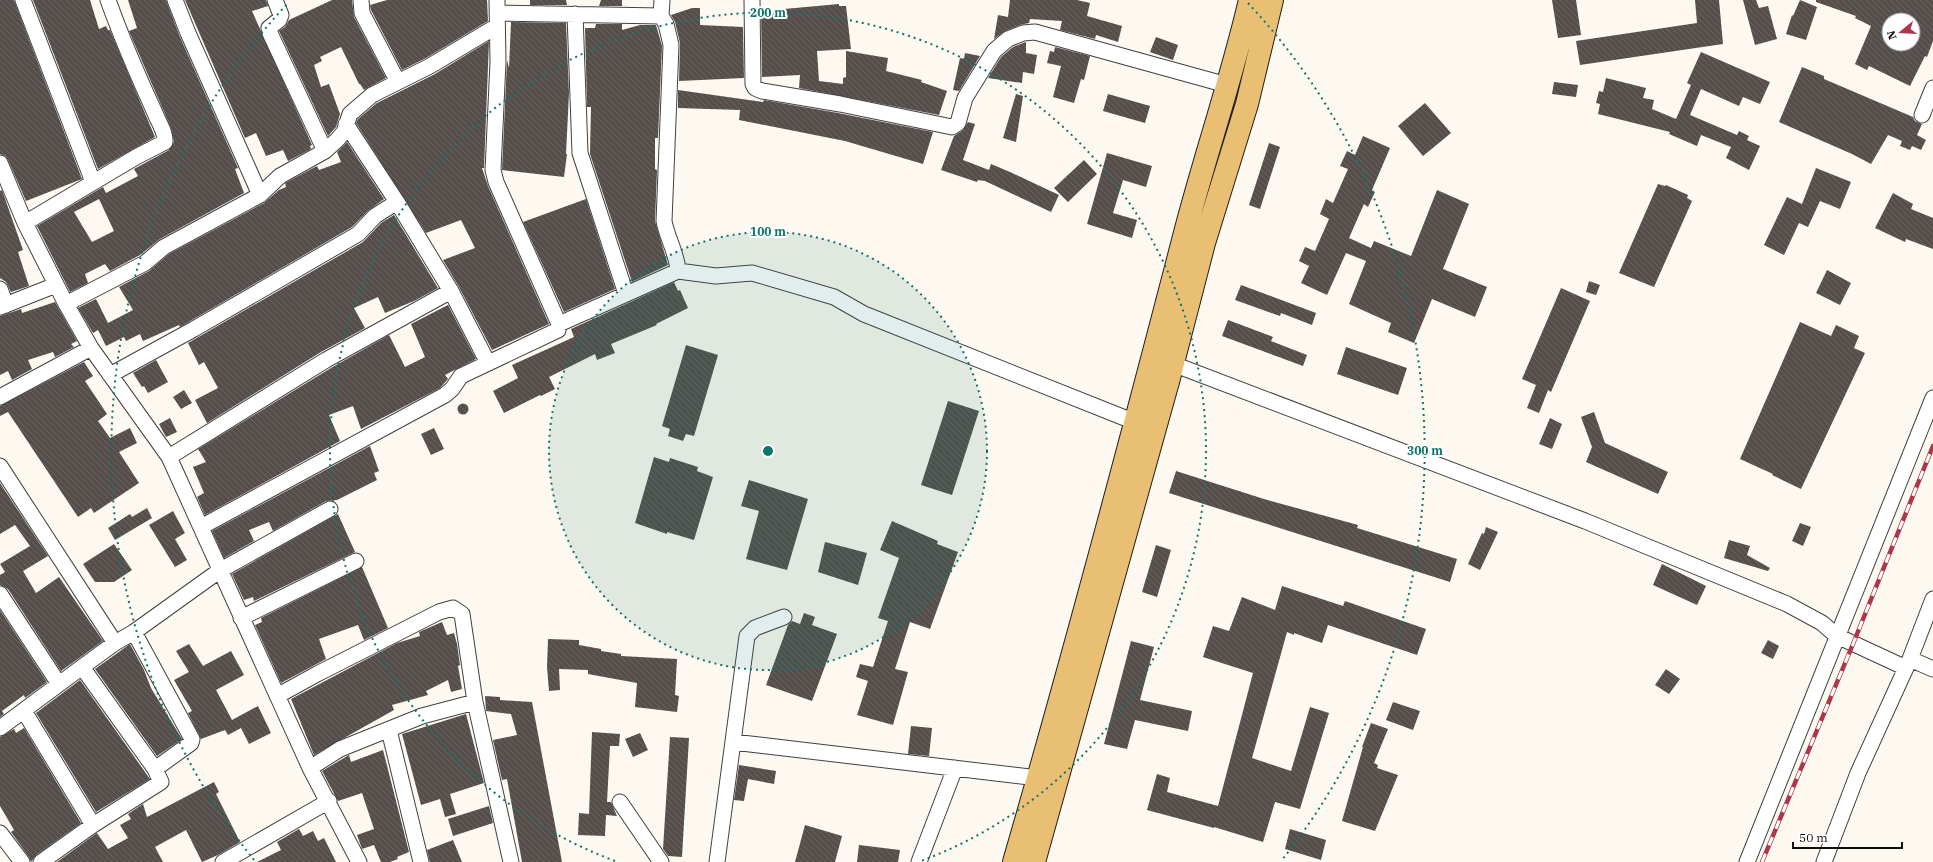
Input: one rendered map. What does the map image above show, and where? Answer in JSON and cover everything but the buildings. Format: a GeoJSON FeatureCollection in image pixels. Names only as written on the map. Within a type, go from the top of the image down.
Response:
{"type":"FeatureCollection","features":[{"type":"Feature","properties":{"kind":"main road"},"geometry":{"type":"LineString","coordinates":[[1014,862],[1111,519],[1135,422],[1250,0]]}},
{"type":"Feature","properties":{"kind":"main road"},"geometry":{"type":"LineString","coordinates":[[1034,862],[1173,364],[1204,243],[1247,104],[1272,0]]}},
{"type":"Feature","properties":{"kind":"street"},"geometry":{"type":"LineString","coordinates":[[23,0],[93,182]]}},
{"type":"Feature","properties":{"kind":"street"},"geometry":{"type":"LineString","coordinates":[[25,222],[161,144],[165,138],[129,57],[108,0]]}},
{"type":"Feature","properties":{"kind":"street"},"geometry":{"type":"LineString","coordinates":[[175,0],[188,33],[260,195]]}},
{"type":"Feature","properties":{"kind":"street"},"geometry":{"type":"LineString","coordinates":[[275,0],[281,15],[279,20],[269,28],[270,33],[325,150]]}},
{"type":"Feature","properties":{"kind":"street"},"geometry":{"type":"LineString","coordinates":[[361,0],[362,13],[398,82]]}},
{"type":"Feature","properties":{"kind":"street"},"geometry":{"type":"LineString","coordinates":[[662,0],[661,16],[666,24],[671,45],[664,221],[678,264],[678,271]]}},
{"type":"Feature","properties":{"kind":"street"},"geometry":{"type":"LineString","coordinates":[[752,0],[753,84],[755,88],[762,91],[840,104],[952,127],[958,124],[965,98],[994,51],[1008,39],[1023,33],[1036,32],[1227,85]]}},
{"type":"Feature","properties":{"kind":"street"},"geometry":{"type":"LineString","coordinates":[[66,304],[145,263],[164,247],[260,195],[280,176],[325,150],[344,132],[350,114],[361,103],[372,95],[398,82],[497,13],[661,16]]}},
{"type":"Feature","properties":{"kind":"street"},"geometry":{"type":"LineString","coordinates":[[201,527],[445,395],[452,389],[461,376],[558,330],[559,324],[496,182],[494,170],[498,62],[497,13]]}},
{"type":"Feature","properties":{"kind":"street"},"geometry":{"type":"LineString","coordinates":[[575,14],[580,153],[626,294]]}},
{"type":"Feature","properties":{"kind":"street"},"geometry":{"type":"LineString","coordinates":[[1922,115],[1933,88]]}},
{"type":"Feature","properties":{"kind":"street"},"geometry":{"type":"LineString","coordinates":[[346,124],[397,202],[451,291],[488,363]]}},
{"type":"Feature","properties":{"kind":"street"},"geometry":{"type":"LineString","coordinates":[[0,163],[25,222],[56,285],[91,348],[169,457],[310,768],[329,801],[360,862]]}},
{"type":"Feature","properties":{"kind":"street"},"geometry":{"type":"LineString","coordinates":[[110,375],[194,329],[358,234],[375,216],[397,202]]}},
{"type":"Feature","properties":{"kind":"street"},"geometry":{"type":"LineString","coordinates":[[559,324],[678,271],[716,276],[752,273],[834,297],[864,314],[1135,422]]}},
{"type":"Feature","properties":{"kind":"street"},"geometry":{"type":"LineString","coordinates":[[0,290],[3,306],[56,285]]}},
{"type":"Feature","properties":{"kind":"street"},"geometry":{"type":"LineString","coordinates":[[169,457],[326,360],[451,291]]}},
{"type":"Feature","properties":{"kind":"street"},"geometry":{"type":"LineString","coordinates":[[0,397],[91,348]]}},
{"type":"Feature","properties":{"kind":"street"},"geometry":{"type":"LineString","coordinates":[[1173,364],[1585,521],[1787,604],[1822,623],[1837,636],[1908,664],[1933,669]]}},
{"type":"Feature","properties":{"kind":"street"},"geometry":{"type":"LineString","coordinates":[[1747,862],[1933,398]]}},
{"type":"Feature","properties":{"kind":"street"},"geometry":{"type":"LineString","coordinates":[[0,466],[115,643]]}},
{"type":"Feature","properties":{"kind":"street"},"geometry":{"type":"LineString","coordinates":[[0,728],[115,643],[134,632],[219,570],[330,509]]}},
{"type":"Feature","properties":{"kind":"street"},"geometry":{"type":"LineString","coordinates":[[241,618],[356,561]]}},
{"type":"Feature","properties":{"kind":"street"},"geometry":{"type":"LineString","coordinates":[[0,594],[59,684]]}},
{"type":"Feature","properties":{"kind":"street"},"geometry":{"type":"LineString","coordinates":[[1824,862],[1858,773],[1908,664],[1933,598]]}},
{"type":"Feature","properties":{"kind":"street"},"geometry":{"type":"LineString","coordinates":[[277,696],[432,615],[453,608],[462,614],[475,702],[511,862]]}},
{"type":"Feature","properties":{"kind":"street"},"geometry":{"type":"LineString","coordinates":[[717,862],[747,636],[755,628],[784,617]]}},
{"type":"Feature","properties":{"kind":"street"},"geometry":{"type":"LineString","coordinates":[[134,632],[192,739],[191,743],[155,769]]}},
{"type":"Feature","properties":{"kind":"street"},"geometry":{"type":"LineString","coordinates":[[41,862],[94,825],[161,782],[155,769],[82,667]]}},
{"type":"Feature","properties":{"kind":"street"},"geometry":{"type":"LineString","coordinates":[[310,768],[340,749],[422,716],[475,702]]}},
{"type":"Feature","properties":{"kind":"street"},"geometry":{"type":"LineString","coordinates":[[24,711],[94,825]]}},
{"type":"Feature","properties":{"kind":"street"},"geometry":{"type":"LineString","coordinates":[[389,730],[421,862]]}},
{"type":"Feature","properties":{"kind":"street"},"geometry":{"type":"LineString","coordinates":[[733,742],[1038,778]]}},
{"type":"Feature","properties":{"kind":"street"},"geometry":{"type":"LineString","coordinates":[[919,862],[955,768]]}},
{"type":"Feature","properties":{"kind":"street"},"geometry":{"type":"LineString","coordinates":[[223,862],[329,801]]}},
{"type":"Feature","properties":{"kind":"street"},"geometry":{"type":"LineString","coordinates":[[620,802],[661,862]]}},
{"type":"Feature","properties":{"kind":"street"},"geometry":{"type":"LineString","coordinates":[[0,833],[22,862]]}},
{"type":"Feature","properties":{"kind":"railway"},"geometry":{"type":"LineString","coordinates":[[1762,862],[1853,644],[1933,446]]}}]}
